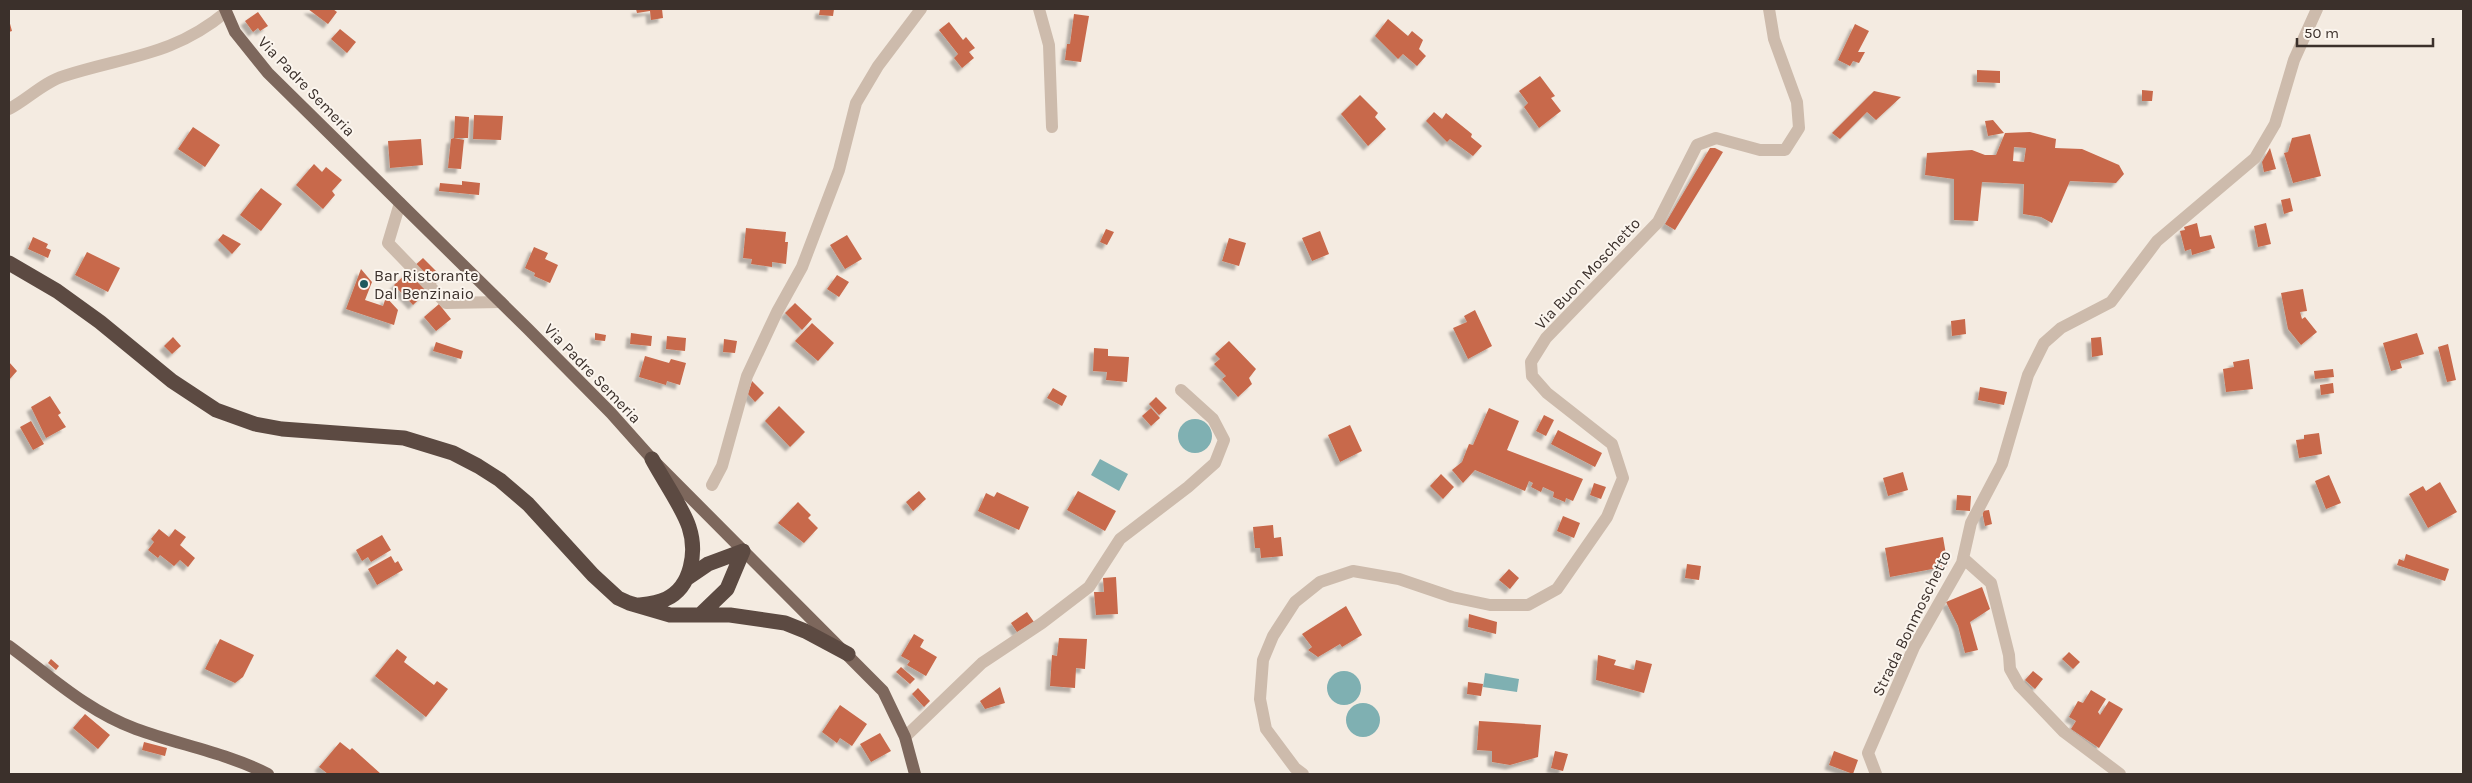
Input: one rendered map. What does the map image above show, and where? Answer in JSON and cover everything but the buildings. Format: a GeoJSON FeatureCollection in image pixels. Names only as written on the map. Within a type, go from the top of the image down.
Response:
{"type":"FeatureCollection","features":[{"type":"Feature","properties":{"kind":"highway"},"geometry":{"type":"LineString","coordinates":[[9,263],[57,291],[100,322],[172,381],[216,410],[255,424],[282,429],[404,438],[445,450],[478,466],[500,480],[528,504],[618,598],[670,615],[747,616],[785,624],[805,631],[848,654]]}},
{"type":"Feature","properties":{"kind":"highway"},"geometry":{"type":"LineString","coordinates":[[652,459],[689,526],[692,541],[692,558],[686,579]]}},
{"type":"Feature","properties":{"kind":"highway"},"geometry":{"type":"LineString","coordinates":[[638,605],[668,598],[686,579],[708,564],[743,551]]}},
{"type":"Feature","properties":{"kind":"highway"},"geometry":{"type":"LineString","coordinates":[[700,615],[727,589],[743,551]]}},
{"type":"Feature","properties":{"kind":"main road","name":"Via Padre Semeria"},"geometry":{"type":"LineString","coordinates":[[226,10],[235,32],[268,73],[501,302],[611,414],[652,459],[883,691],[906,737],[915,774]]}},
{"type":"Feature","properties":{"kind":"main road"},"geometry":{"type":"LineString","coordinates":[[9,646],[95,710],[135,728],[239,761],[268,774]]}},
{"type":"Feature","properties":{"kind":"street"},"geometry":{"type":"LineString","coordinates":[[712,485],[722,466],[747,376],[776,312],[802,267],[839,170],[856,103],[878,66],[921,9]]}},
{"type":"Feature","properties":{"kind":"street"},"geometry":{"type":"LineString","coordinates":[[1039,9],[1049,44],[1052,127]]}},
{"type":"Feature","properties":{"kind":"street","name":"Via Buon Moschetto"},"geometry":{"type":"LineString","coordinates":[[1303,774],[1295,768],[1266,729],[1260,699],[1264,660],[1273,636],[1295,602],[1320,582],[1353,571],[1399,579],[1452,598],[1490,605],[1528,605],[1557,589],[1607,517],[1623,478],[1612,444],[1547,393],[1532,376],[1531,362],[1546,338],[1658,222],[1697,145],[1716,138],[1760,150],[1785,150],[1799,128],[1797,102],[1774,39],[1769,9]]}},
{"type":"Feature","properties":{"kind":"street","name":"Strada Bonmoschetto"},"geometry":{"type":"LineString","coordinates":[[1876,774],[1868,753],[1880,722],[1914,647],[1963,558],[1971,523],[2002,464],[2028,375],[2044,343],[2061,328],[2110,302],[2157,241],[2255,158],[2275,124],[2294,60],[2318,9]]}},
{"type":"Feature","properties":{"kind":"street"},"geometry":{"type":"LineString","coordinates":[[9,109],[62,76],[167,48],[209,26],[226,10]]}},
{"type":"Feature","properties":{"kind":"street"},"geometry":{"type":"LineString","coordinates":[[400,203],[388,243],[446,303],[501,302]]}},
{"type":"Feature","properties":{"kind":"street"},"geometry":{"type":"LineString","coordinates":[[906,737],[982,663],[1042,623],[1090,587],[1120,539],[1188,487],[1215,463],[1224,440],[1213,420],[1181,390]]}},
{"type":"Feature","properties":{"kind":"street"},"geometry":{"type":"LineString","coordinates":[[1963,558],[1991,583],[2009,655],[2010,668],[2019,685],[2064,732],[2120,774]]}},
{"type":"Feature","properties":{"kind":"water"},"geometry":{"type":"Polygon","coordinates":[[[1195,419],[1202,420],[1207,424],[1211,429],[1211,443],[1207,448],[1202,452],[1195,453],[1188,452],[1183,448],[1179,443],[1178,436],[1179,429],[1183,424],[1188,420],[1195,419]]]}},
{"type":"Feature","properties":{"kind":"water"},"geometry":{"type":"Polygon","coordinates":[[[1100,459],[1128,474],[1119,491],[1091,475],[1100,459]]]}},
{"type":"Feature","properties":{"kind":"water"},"geometry":{"type":"Polygon","coordinates":[[[1344,671],[1351,672],[1356,676],[1360,681],[1360,695],[1356,700],[1351,704],[1344,705],[1337,704],[1332,700],[1328,695],[1327,688],[1328,681],[1332,676],[1337,672],[1344,671]]]}},
{"type":"Feature","properties":{"kind":"water"},"geometry":{"type":"Polygon","coordinates":[[[1485,673],[1519,679],[1517,692],[1483,687],[1485,673]]]}},
{"type":"Feature","properties":{"kind":"water"},"geometry":{"type":"Polygon","coordinates":[[[1363,703],[1370,704],[1375,708],[1379,713],[1379,727],[1375,732],[1370,736],[1363,737],[1356,736],[1351,732],[1347,727],[1346,720],[1347,713],[1351,708],[1356,704],[1363,703]]]}},
{"type":"Feature","properties":{"kind":"place","name":"Bar Ristorante Dal Benzinaio"},"geometry":{"type":"Point","coordinates":[364,284]}}]}
